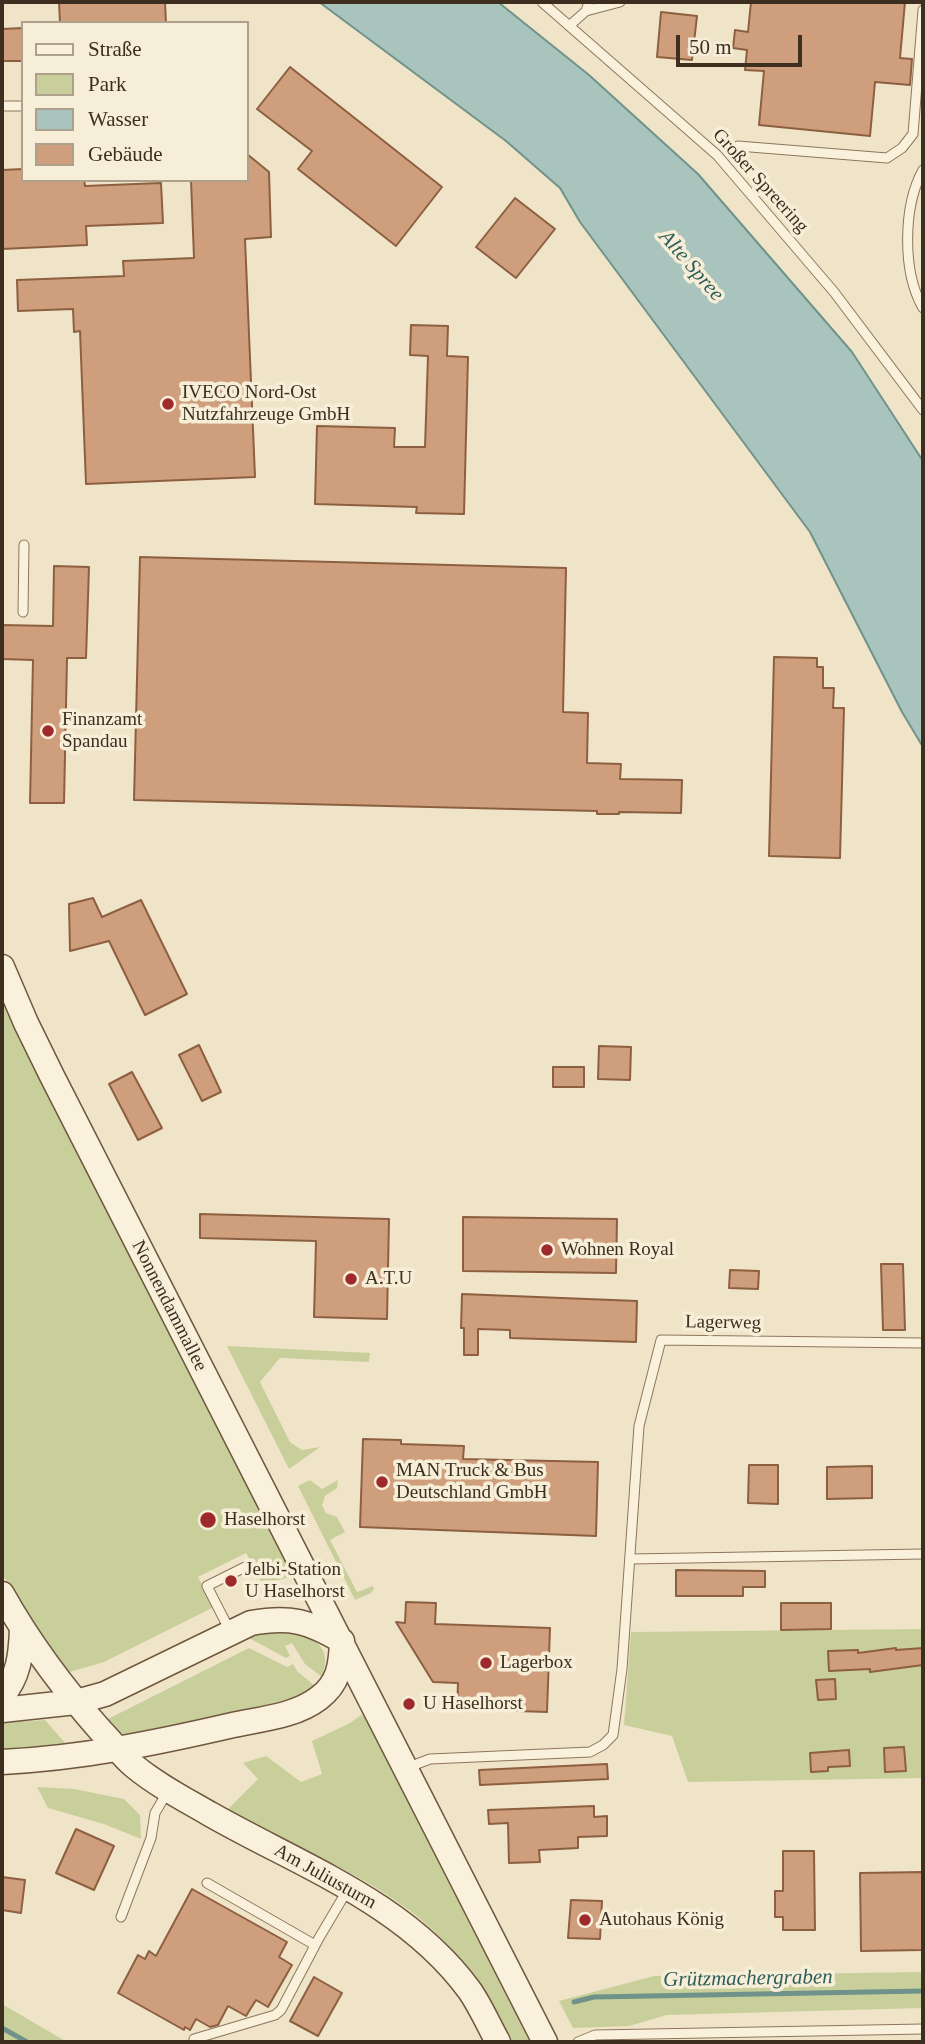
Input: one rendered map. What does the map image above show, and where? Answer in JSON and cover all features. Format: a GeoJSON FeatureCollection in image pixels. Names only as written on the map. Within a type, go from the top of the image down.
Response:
{"type":"FeatureCollection","features":[{"type":"Feature","properties":{"kind":"main road","name":"Nonnendammallee"},"geometry":{"type":"LineString","coordinates":[[2,967],[58,1088],[305,1576],[342,1641]]}},
{"type":"Feature","properties":{"kind":"main road"},"geometry":{"type":"LineString","coordinates":[[2,1594],[22,1629],[76,1702]]}},
{"type":"Feature","properties":{"kind":"main road"},"geometry":{"type":"LineString","coordinates":[[2,1710],[76,1702],[105,1694],[251,1623],[278,1619],[304,1622],[342,1641],[545,2042]]}},
{"type":"Feature","properties":{"kind":"main road"},"geometry":{"type":"LineString","coordinates":[[2,1696],[13,1681],[20,1661],[22,1629]]}},
{"type":"Feature","properties":{"kind":"main road"},"geometry":{"type":"LineString","coordinates":[[2,1762],[83,1756],[267,1718],[307,1706],[321,1697],[337,1679],[342,1641]]}},
{"type":"Feature","properties":{"kind":"main road","name":"Am Juliusturm"},"geometry":{"type":"LineString","coordinates":[[76,1702],[132,1765],[169,1790],[349,1888],[404,1923],[455,1973],[471,1993],[497,2041]]}},
{"type":"Feature","properties":{"kind":"lane","name":"Großer Spreering"},"geometry":{"type":"LineString","coordinates":[[542,2],[717,155],[834,292],[923,410]]}},
{"type":"Feature","properties":{"kind":"lane"},"geometry":{"type":"LineString","coordinates":[[569,26],[588,6],[620,2]]}},
{"type":"Feature","properties":{"kind":"lane"},"geometry":{"type":"LineString","coordinates":[[738,146],[887,158],[902,148],[913,134],[923,10]]}},
{"type":"Feature","properties":{"kind":"lane"},"geometry":{"type":"LineString","coordinates":[[2,106],[21,106]]}},
{"type":"Feature","properties":{"kind":"lane"},"geometry":{"type":"LineString","coordinates":[[923,170],[917,181],[908,219],[909,260],[923,308]]}},
{"type":"Feature","properties":{"kind":"lane"},"geometry":{"type":"LineString","coordinates":[[23,612],[24,545]]}},
{"type":"Feature","properties":{"kind":"lane","name":"Lagerweg"},"geometry":{"type":"LineString","coordinates":[[406,1768],[430,1759],[590,1752],[613,1735],[622,1669],[639,1426],[661,1340],[923,1343]]}},
{"type":"Feature","properties":{"kind":"lane"},"geometry":{"type":"LineString","coordinates":[[631,1559],[923,1554]]}},
{"type":"Feature","properties":{"kind":"lane"},"geometry":{"type":"LineString","coordinates":[[231,1633],[207,1586],[247,1566]]}},
{"type":"Feature","properties":{"kind":"lane"},"geometry":{"type":"LineString","coordinates":[[121,1917],[151,1838],[155,1812],[169,1790]]}},
{"type":"Feature","properties":{"kind":"lane"},"geometry":{"type":"LineString","coordinates":[[207,1883],[315,1945]]}},
{"type":"Feature","properties":{"kind":"lane"},"geometry":{"type":"LineString","coordinates":[[194,2039],[275,2015],[281,2010],[349,1888]]}},
{"type":"Feature","properties":{"kind":"lane"},"geometry":{"type":"LineString","coordinates":[[578,2042],[594,2035],[923,2029]]}},
{"type":"Feature","properties":{"kind":"green space"},"geometry":{"type":"Polygon","coordinates":[[[2,986],[296,1575],[263,1585],[246,1553],[198,1577],[214,1607],[104,1662],[63,1674],[2,1574],[2,986]]]}},
{"type":"Feature","properties":{"kind":"green space"},"geometry":{"type":"Polygon","coordinates":[[[227,1346],[370,1353],[369,1362],[280,1358],[260,1382],[290,1442],[302,1450],[320,1447],[289,1469],[227,1346]]]}},
{"type":"Feature","properties":{"kind":"green space"},"geometry":{"type":"Polygon","coordinates":[[[310,1480],[322,1489],[338,1480],[337,1488],[325,1496],[322,1505],[326,1513],[337,1517],[345,1532],[330,1540],[357,1592],[373,1586],[371,1593],[355,1600],[298,1486],[310,1480]]]}},
{"type":"Feature","properties":{"kind":"green space"},"geometry":{"type":"Polygon","coordinates":[[[285,1629],[311,1639],[322,1649],[325,1666],[322,1677],[305,1664],[292,1643],[285,1646],[290,1656],[286,1658],[247,1637],[285,1629]]]}},
{"type":"Feature","properties":{"kind":"green space"},"geometry":{"type":"Polygon","coordinates":[[[923,1629],[923,1778],[688,1782],[672,1736],[624,1725],[631,1632],[923,1629]]]}},
{"type":"Feature","properties":{"kind":"green space"},"geometry":{"type":"Polygon","coordinates":[[[249,1648],[287,1667],[293,1664],[297,1671],[316,1687],[294,1702],[123,1736],[104,1721],[249,1648]]]}},
{"type":"Feature","properties":{"kind":"green space"},"geometry":{"type":"Polygon","coordinates":[[[363,1714],[530,2042],[513,2042],[473,1976],[454,1952],[421,1920],[396,1901],[311,1852],[226,1811],[258,1779],[243,1763],[266,1756],[301,1782],[322,1774],[312,1741],[363,1714]]]}},
{"type":"Feature","properties":{"kind":"green space"},"geometry":{"type":"Polygon","coordinates":[[[45,1720],[67,1745],[2,1749],[2,1723],[45,1720]]]}},
{"type":"Feature","properties":{"kind":"green space"},"geometry":{"type":"Polygon","coordinates":[[[37,1787],[74,1789],[124,1799],[140,1815],[141,1839],[104,1824],[48,1808],[37,1787]]]}},
{"type":"Feature","properties":{"kind":"green space"},"geometry":{"type":"Polygon","coordinates":[[[923,1972],[923,2008],[667,2015],[629,2026],[573,2028],[559,2001],[654,1976],[923,1972]]]}},
{"type":"Feature","properties":{"kind":"green space"},"geometry":{"type":"Polygon","coordinates":[[[2,2004],[67,2042],[2,2042],[2,2004]]]}},
{"type":"Feature","properties":{"kind":"water","name":"Alte Spree"},"geometry":{"type":"Polygon","coordinates":[[[319,2],[498,2],[589,75],[698,174],[852,352],[923,461],[923,747],[902,712],[810,532],[580,222],[560,188],[506,141],[319,2]]]}},
{"type":"Feature","properties":{"kind":"building"},"geometry":{"type":"Polygon","coordinates":[[[59,2],[165,2],[166,21],[60,21],[59,2]]]}},
{"type":"Feature","properties":{"kind":"building"},"geometry":{"type":"Polygon","coordinates":[[[751,2],[905,2],[900,58],[912,59],[910,85],[875,82],[870,136],[759,125],[764,71],[745,70],[747,50],[733,48],[735,30],[748,32],[751,2]]]}},
{"type":"Feature","properties":{"kind":"building"},"geometry":{"type":"Polygon","coordinates":[[[661,12],[697,16],[692,60],[657,57],[661,12]]]}},
{"type":"Feature","properties":{"kind":"building"},"geometry":{"type":"Polygon","coordinates":[[[21,28],[21,61],[2,61],[2,29],[21,28]]]}},
{"type":"Feature","properties":{"kind":"building"},"geometry":{"type":"Polygon","coordinates":[[[290,67],[442,187],[396,246],[298,169],[312,151],[257,109],[290,67]]]}},
{"type":"Feature","properties":{"kind":"building","name":"IVECO Nord-Ost Nutzfahrzeuge GmbH"},"geometry":{"type":"Polygon","coordinates":[[[248,155],[269,172],[271,237],[245,239],[255,477],[86,484],[80,331],[74,332],[73,309],[18,311],[17,280],[124,276],[123,261],[194,258],[191,182],[248,182],[248,155]]]}},
{"type":"Feature","properties":{"kind":"building"},"geometry":{"type":"Polygon","coordinates":[[[21,169],[21,182],[84,182],[85,186],[161,183],[163,223],[86,226],[87,245],[2,249],[2,170],[21,169]]]}},
{"type":"Feature","properties":{"kind":"building"},"geometry":{"type":"Polygon","coordinates":[[[515,198],[555,229],[516,278],[476,247],[515,198]]]}},
{"type":"Feature","properties":{"kind":"building"},"geometry":{"type":"Polygon","coordinates":[[[411,325],[448,326],[447,356],[468,357],[464,514],[416,513],[417,507],[315,504],[317,426],[395,428],[394,447],[425,447],[428,356],[410,355],[411,325]]]}},
{"type":"Feature","properties":{"kind":"building"},"geometry":{"type":"Polygon","coordinates":[[[140,557],[566,568],[563,712],[588,713],[587,763],[621,764],[620,779],[682,780],[681,813],[597,814],[597,811],[134,800],[140,557]]]}},
{"type":"Feature","properties":{"kind":"building","name":"Finanzamt Spandau"},"geometry":{"type":"Polygon","coordinates":[[[54,566],[89,567],[86,658],[67,658],[64,803],[30,803],[33,660],[2,659],[2,625],[53,626],[54,566]]]}},
{"type":"Feature","properties":{"kind":"building"},"geometry":{"type":"Polygon","coordinates":[[[774,657],[817,658],[817,667],[823,667],[823,688],[834,688],[833,708],[844,708],[840,858],[769,856],[774,657]]]}},
{"type":"Feature","properties":{"kind":"building"},"geometry":{"type":"Polygon","coordinates":[[[93,898],[102,917],[141,900],[187,994],[145,1015],[109,941],[70,951],[69,904],[93,898]]]}},
{"type":"Feature","properties":{"kind":"building"},"geometry":{"type":"Polygon","coordinates":[[[199,1045],[221,1092],[202,1101],[179,1055],[199,1045]]]}},
{"type":"Feature","properties":{"kind":"building"},"geometry":{"type":"Polygon","coordinates":[[[599,1046],[631,1047],[630,1080],[598,1079],[599,1046]]]}},
{"type":"Feature","properties":{"kind":"building"},"geometry":{"type":"Polygon","coordinates":[[[553,1067],[584,1067],[584,1087],[553,1087],[553,1067]]]}},
{"type":"Feature","properties":{"kind":"building"},"geometry":{"type":"Polygon","coordinates":[[[132,1072],[162,1128],[138,1140],[109,1084],[132,1072]]]}},
{"type":"Feature","properties":{"kind":"building","name":"A.T.U"},"geometry":{"type":"Polygon","coordinates":[[[200,1214],[389,1219],[387,1319],[314,1317],[316,1241],[200,1238],[200,1214]]]}},
{"type":"Feature","properties":{"kind":"building"},"geometry":{"type":"Polygon","coordinates":[[[463,1217],[617,1219],[616,1273],[463,1271],[463,1217]]]}},
{"type":"Feature","properties":{"kind":"building"},"geometry":{"type":"Polygon","coordinates":[[[881,1264],[903,1264],[905,1330],[883,1330],[881,1264]]]}},
{"type":"Feature","properties":{"kind":"building"},"geometry":{"type":"Polygon","coordinates":[[[730,1270],[759,1271],[758,1289],[729,1288],[730,1270]]]}},
{"type":"Feature","properties":{"kind":"building"},"geometry":{"type":"Polygon","coordinates":[[[462,1294],[637,1301],[636,1342],[510,1338],[510,1330],[478,1329],[478,1355],[464,1355],[464,1328],[461,1328],[462,1294]]]}},
{"type":"Feature","properties":{"kind":"building"},"geometry":{"type":"Polygon","coordinates":[[[363,1439],[401,1440],[401,1444],[464,1446],[463,1459],[598,1462],[596,1536],[360,1527],[363,1439]]]}},
{"type":"Feature","properties":{"kind":"building"},"geometry":{"type":"Polygon","coordinates":[[[749,1465],[778,1465],[778,1504],[748,1503],[749,1465]]]}},
{"type":"Feature","properties":{"kind":"building"},"geometry":{"type":"Polygon","coordinates":[[[872,1466],[872,1498],[827,1499],[827,1467],[872,1466]]]}},
{"type":"Feature","properties":{"kind":"building"},"geometry":{"type":"Polygon","coordinates":[[[676,1570],[765,1571],[765,1587],[743,1587],[743,1596],[676,1596],[676,1570]]]}},
{"type":"Feature","properties":{"kind":"building"},"geometry":{"type":"Polygon","coordinates":[[[406,1602],[436,1603],[435,1624],[550,1628],[547,1712],[457,1709],[458,1683],[433,1682],[396,1622],[405,1623],[406,1602]]]}},
{"type":"Feature","properties":{"kind":"building"},"geometry":{"type":"Polygon","coordinates":[[[781,1603],[831,1603],[831,1629],[781,1630],[781,1603]]]}},
{"type":"Feature","properties":{"kind":"building"},"geometry":{"type":"Polygon","coordinates":[[[923,1648],[923,1665],[870,1672],[870,1669],[829,1671],[828,1651],[858,1650],[858,1653],[923,1648]]]}},
{"type":"Feature","properties":{"kind":"building"},"geometry":{"type":"Polygon","coordinates":[[[835,1679],[836,1699],[818,1700],[816,1680],[835,1679]]]}},
{"type":"Feature","properties":{"kind":"building"},"geometry":{"type":"Polygon","coordinates":[[[904,1747],[906,1771],[885,1772],[884,1748],[904,1747]]]}},
{"type":"Feature","properties":{"kind":"building"},"geometry":{"type":"Polygon","coordinates":[[[849,1750],[850,1766],[828,1767],[828,1771],[811,1772],[810,1753],[849,1750]]]}},
{"type":"Feature","properties":{"kind":"building"},"geometry":{"type":"Polygon","coordinates":[[[607,1764],[608,1779],[480,1785],[479,1770],[607,1764]]]}},
{"type":"Feature","properties":{"kind":"building"},"geometry":{"type":"Polygon","coordinates":[[[594,1806],[594,1817],[607,1816],[607,1836],[578,1837],[578,1848],[539,1850],[540,1862],[509,1863],[508,1823],[489,1824],[488,1810],[594,1806]]]}},
{"type":"Feature","properties":{"kind":"building"},"geometry":{"type":"Polygon","coordinates":[[[76,1829],[114,1846],[94,1890],[56,1873],[76,1829]]]}},
{"type":"Feature","properties":{"kind":"building"},"geometry":{"type":"Polygon","coordinates":[[[783,1851],[814,1851],[815,1930],[783,1930],[783,1917],[775,1917],[775,1891],[783,1891],[783,1851]]]}},
{"type":"Feature","properties":{"kind":"building"},"geometry":{"type":"Polygon","coordinates":[[[923,1872],[923,1950],[861,1951],[860,1873],[923,1872]]]}},
{"type":"Feature","properties":{"kind":"building"},"geometry":{"type":"Polygon","coordinates":[[[2,1877],[25,1880],[21,1913],[2,1910],[2,1877]]]}},
{"type":"Feature","properties":{"kind":"building"},"geometry":{"type":"Polygon","coordinates":[[[192,1889],[287,1942],[279,1957],[292,1965],[268,2007],[256,2000],[246,2016],[228,2006],[218,2025],[210,2027],[196,2019],[190,2030],[185,2027],[184,2030],[118,1993],[138,1955],[145,1959],[149,1951],[156,1956],[192,1889]]]}},
{"type":"Feature","properties":{"kind":"building","name":"Autohaus König"},"geometry":{"type":"Polygon","coordinates":[[[571,1900],[602,1901],[600,1939],[568,1938],[571,1900]]]}},
{"type":"Feature","properties":{"kind":"building"},"geometry":{"type":"Polygon","coordinates":[[[314,1977],[342,1993],[318,2036],[290,2021],[314,1977]]]}},
{"type":"Feature","properties":{"kind":"waterway","name":"Grützmachergraben"},"geometry":{"type":"LineString","coordinates":[[574,2002],[594,1997],[923,1991]]}},
{"type":"Feature","properties":{"kind":"waterway","name":"Grützmachergraben"},"geometry":{"type":"LineString","coordinates":[[2,2028],[27,2042]]}},
{"type":"Feature","properties":{"kind":"place","name":"IVECO Nord-Ost Nutzfahrzeuge GmbH"},"geometry":{"type":"Point","coordinates":[168,404]}},
{"type":"Feature","properties":{"kind":"place","name":"Finanzamt Spandau"},"geometry":{"type":"Point","coordinates":[48,731]}},
{"type":"Feature","properties":{"kind":"place","name":"Wohnen Royal"},"geometry":{"type":"Point","coordinates":[547,1250]}},
{"type":"Feature","properties":{"kind":"place","name":"A.T.U"},"geometry":{"type":"Point","coordinates":[351,1279]}},
{"type":"Feature","properties":{"kind":"place","name":"MAN Truck & Bus Deutschland GmbH"},"geometry":{"type":"Point","coordinates":[382,1482]}},
{"type":"Feature","properties":{"kind":"place","name":"Haselhorst"},"geometry":{"type":"Point","coordinates":[208,1520]}},
{"type":"Feature","properties":{"kind":"place","name":"Jelbi-Station U Haselhorst"},"geometry":{"type":"Point","coordinates":[231,1581]}},
{"type":"Feature","properties":{"kind":"place","name":"Lagerbox"},"geometry":{"type":"Point","coordinates":[486,1663]}},
{"type":"Feature","properties":{"kind":"place","name":"U Haselhorst"},"geometry":{"type":"Point","coordinates":[409,1704]}},
{"type":"Feature","properties":{"kind":"place","name":"Autohaus König"},"geometry":{"type":"Point","coordinates":[585,1920]}}]}
